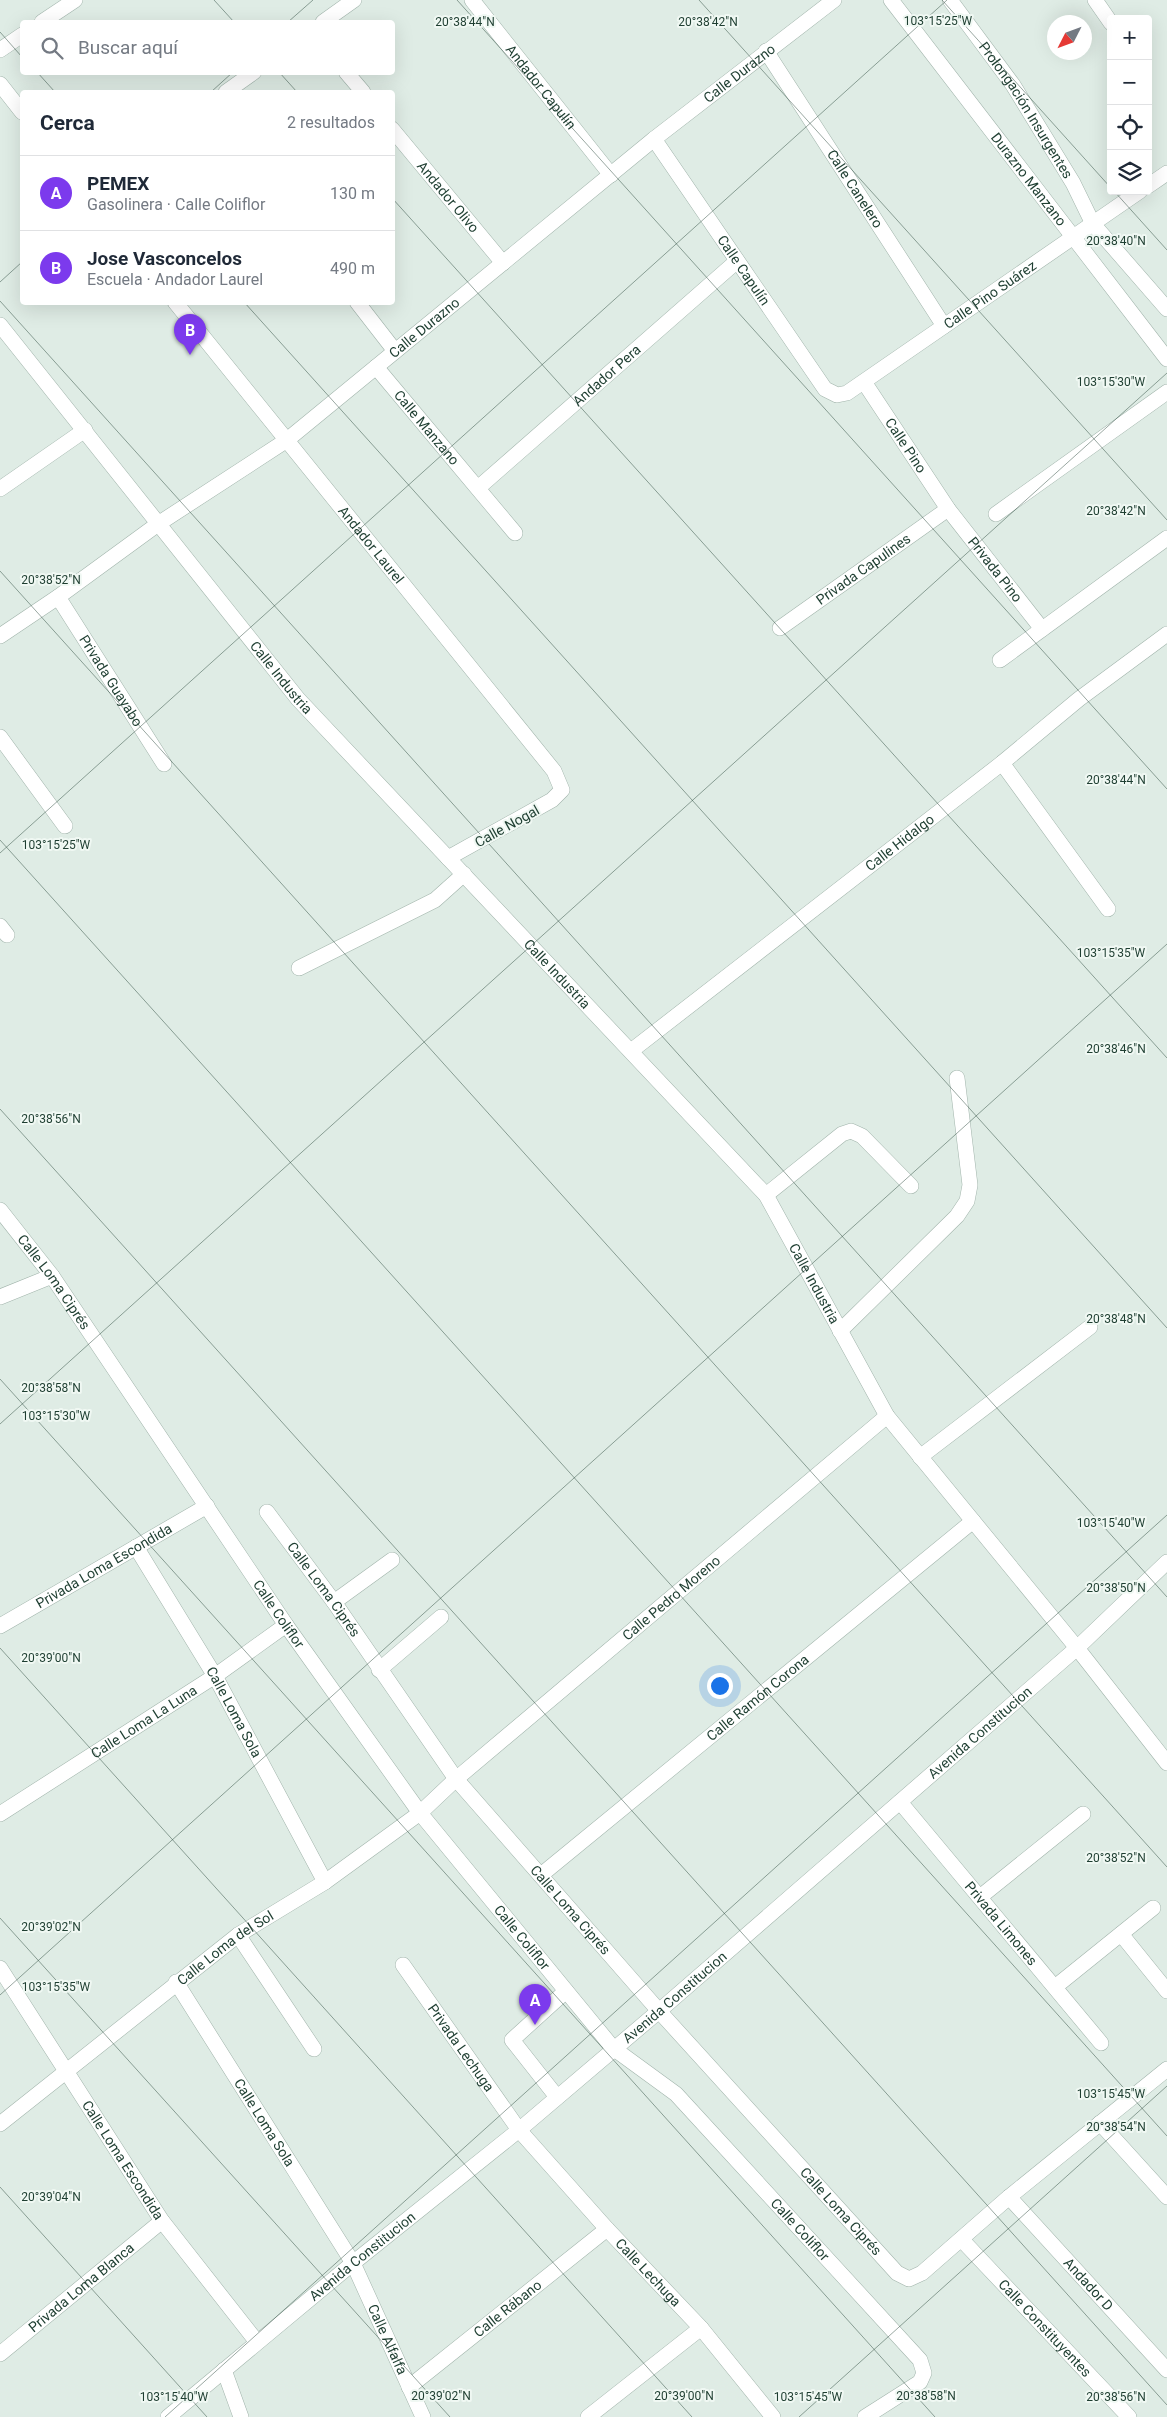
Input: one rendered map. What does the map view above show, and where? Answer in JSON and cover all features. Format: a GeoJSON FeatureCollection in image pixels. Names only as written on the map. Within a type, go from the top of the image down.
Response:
{"type":"FeatureCollection","features":[{"type":"Feature","properties":{"kind":"street"},"geometry":{"type":"LineString","coordinates":[[45,20],[76,0]]}},
{"type":"Feature","properties":{"kind":"street"},"geometry":{"type":"LineString","coordinates":[[326,20],[354,0]]}},
{"type":"Feature","properties":{"kind":"street","name":"Andador Capulín"},"geometry":{"type":"LineString","coordinates":[[472,0],[611,175]]}},
{"type":"Feature","properties":{"kind":"street","name":"Calle Durazno"},"geometry":{"type":"LineString","coordinates":[[0,636],[58,597],[158,524],[287,440],[654,139],[834,0]]}},
{"type":"Feature","properties":{"kind":"street","name":"Durazno Manzano"},"geometry":{"type":"LineString","coordinates":[[891,0],[1072,238],[1167,359]]}},
{"type":"Feature","properties":{"kind":"street","name":"Prolongación Insurgentes"},"geometry":{"type":"LineString","coordinates":[[950,0],[1013,85],[1073,183],[1093,224],[1167,309]]}},
{"type":"Feature","properties":{"kind":"street"},"geometry":{"type":"LineString","coordinates":[[1095,0],[1107,17]]}},
{"type":"Feature","properties":{"kind":"street"},"geometry":{"type":"LineString","coordinates":[[0,50],[20,36]]}},
{"type":"Feature","properties":{"kind":"street","name":"Calle Canelero"},"geometry":{"type":"LineString","coordinates":[[766,51],[944,326]]}},
{"type":"Feature","properties":{"kind":"street"},"geometry":{"type":"LineString","coordinates":[[229,90],[250,75]]}},
{"type":"Feature","properties":{"kind":"street"},"geometry":{"type":"LineString","coordinates":[[349,75],[361,90]]}},
{"type":"Feature","properties":{"kind":"street"},"geometry":{"type":"LineString","coordinates":[[0,84],[20,109]]}},
{"type":"Feature","properties":{"kind":"street","name":"Andador Olivo"},"geometry":{"type":"LineString","coordinates":[[395,132],[503,263]]}},
{"type":"Feature","properties":{"kind":"street","name":"Calle Capulín"},"geometry":{"type":"LineString","coordinates":[[654,139],[825,389],[837,395]]}},
{"type":"Feature","properties":{"kind":"street"},"geometry":{"type":"LineString","coordinates":[[1152,183],[1167,173]]}},
{"type":"Feature","properties":{"kind":"street","name":"Calle Pino Suárez"},"geometry":{"type":"LineString","coordinates":[[837,395],[847,393],[864,382],[1134,195]]}},
{"type":"Feature","properties":{"kind":"street","name":"Andador Pera"},"geometry":{"type":"LineString","coordinates":[[478,488],[736,261]]}},
{"type":"Feature","properties":{"kind":"street","name":"Andador Laurel"},"geometry":{"type":"LineString","coordinates":[[177,305],[554,770],[562,790]]}},
{"type":"Feature","properties":{"kind":"street"},"geometry":{"type":"LineString","coordinates":[[359,305],[395,351]]}},
{"type":"Feature","properties":{"kind":"street","name":"Calle Industria"},"geometry":{"type":"LineString","coordinates":[[1,330],[85,430],[298,699],[766,1195],[887,1416],[1077,1648],[1167,1763]]}},
{"type":"Feature","properties":{"kind":"street","name":"Calle Manzano"},"geometry":{"type":"LineString","coordinates":[[376,367],[515,533]]}},
{"type":"Feature","properties":{"kind":"street","name":"Calle Pino"},"geometry":{"type":"LineString","coordinates":[[864,382],[948,509]]}},
{"type":"Feature","properties":{"kind":"street"},"geometry":{"type":"LineString","coordinates":[[996,514],[1167,392]]}},
{"type":"Feature","properties":{"kind":"street"},"geometry":{"type":"LineString","coordinates":[[0,489],[85,430]]}},
{"type":"Feature","properties":{"kind":"street","name":"Privada Capulines"},"geometry":{"type":"LineString","coordinates":[[780,628],[948,509]]}},
{"type":"Feature","properties":{"kind":"street","name":"Privada Pino"},"geometry":{"type":"LineString","coordinates":[[948,509],[1042,628]]}},
{"type":"Feature","properties":{"kind":"street"},"geometry":{"type":"LineString","coordinates":[[1000,660],[1167,538]]}},
{"type":"Feature","properties":{"kind":"street","name":"Privada Guayabo"},"geometry":{"type":"LineString","coordinates":[[58,597],[164,764]]}},
{"type":"Feature","properties":{"kind":"street","name":"Calle Hidalgo"},"geometry":{"type":"LineString","coordinates":[[631,1051],[1002,763],[1078,699],[1167,634]]}},
{"type":"Feature","properties":{"kind":"street"},"geometry":{"type":"LineString","coordinates":[[0,737],[65,826]]}},
{"type":"Feature","properties":{"kind":"street"},"geometry":{"type":"LineString","coordinates":[[1002,763],[1108,909]]}},
{"type":"Feature","properties":{"kind":"street","name":"Calle Nogal"},"geometry":{"type":"LineString","coordinates":[[448,858],[552,800],[562,790]]}},
{"type":"Feature","properties":{"kind":"street"},"geometry":{"type":"LineString","coordinates":[[299,968],[435,900],[464,874]]}},
{"type":"Feature","properties":{"kind":"street"},"geometry":{"type":"LineString","coordinates":[[840,1331],[956,1216],[967,1202],[970,1185],[957,1078]]}},
{"type":"Feature","properties":{"kind":"street"},"geometry":{"type":"LineString","coordinates":[[766,1195],[842,1134],[851,1131],[862,1136],[911,1186]]}},
{"type":"Feature","properties":{"kind":"street","name":"Calle Loma Ciprés"},"geometry":{"type":"LineString","coordinates":[[0,1210],[52,1276],[206,1506]]}},
{"type":"Feature","properties":{"kind":"street"},"geometry":{"type":"LineString","coordinates":[[0,1297],[52,1276]]}},
{"type":"Feature","properties":{"kind":"street"},"geometry":{"type":"LineString","coordinates":[[920,1457],[1090,1327]]}},
{"type":"Feature","properties":{"kind":"street","name":"Calle Pedro Moreno"},"geometry":{"type":"LineString","coordinates":[[456,1779],[887,1416]]}},
{"type":"Feature","properties":{"kind":"street","name":"Privada Loma Escondida"},"geometry":{"type":"LineString","coordinates":[[0,1626],[206,1506]]}},
{"type":"Feature","properties":{"kind":"street","name":"Calle Coliflor"},"geometry":{"type":"LineString","coordinates":[[206,1506],[286,1625],[420,1813],[613,2048],[676,2094],[920,2360],[924,2373],[920,2382],[864,2417]]}},
{"type":"Feature","properties":{"kind":"street","name":"Calle Loma Ciprés"},"geometry":{"type":"LineString","coordinates":[[267,1512],[334,1602],[379,1670],[456,1779],[659,2011],[897,2273],[909,2279],[922,2273],[962,2240]]}},
{"type":"Feature","properties":{"kind":"street","name":"Calle Ramón Corona"},"geometry":{"type":"LineString","coordinates":[[541,1875],[973,1521]]}},
{"type":"Feature","properties":{"kind":"street","name":"Calle Loma Sola"},"geometry":{"type":"LineString","coordinates":[[136,1547],[215,1676],[325,1882]]}},
{"type":"Feature","properties":{"kind":"street"},"geometry":{"type":"LineString","coordinates":[[334,1602],[392,1560]]}},
{"type":"Feature","properties":{"kind":"street","name":"Avenida Constitucion"},"geometry":{"type":"LineString","coordinates":[[168,2417],[353,2263],[519,2130],[613,2048],[659,2011],[1077,1648],[1167,1562]]}},
{"type":"Feature","properties":{"kind":"street"},"geometry":{"type":"LineString","coordinates":[[379,1670],[441,1617]]}},
{"type":"Feature","properties":{"kind":"street","name":"Calle Loma La Luna"},"geometry":{"type":"LineString","coordinates":[[0,1814],[215,1676],[286,1625]]}},
{"type":"Feature","properties":{"kind":"street","name":"Calle Loma del Sol"},"geometry":{"type":"LineString","coordinates":[[0,2124],[67,2072],[176,1982],[238,1935],[325,1882],[420,1813],[456,1779]]}},
{"type":"Feature","properties":{"kind":"street","name":"Privada Limones"},"geometry":{"type":"LineString","coordinates":[[900,1802],[1101,2043]]}},
{"type":"Feature","properties":{"kind":"street"},"geometry":{"type":"LineString","coordinates":[[980,1897],[1083,1814]]}},
{"type":"Feature","properties":{"kind":"street"},"geometry":{"type":"LineString","coordinates":[[1055,1987],[1153,1908]]}},
{"type":"Feature","properties":{"kind":"street"},"geometry":{"type":"LineString","coordinates":[[1121,1934],[1167,1991]]}},
{"type":"Feature","properties":{"kind":"street"},"geometry":{"type":"LineString","coordinates":[[238,1935],[314,2049]]}},
{"type":"Feature","properties":{"kind":"street","name":"Privada Lechuga"},"geometry":{"type":"LineString","coordinates":[[403,1965],[519,2130]]}},
{"type":"Feature","properties":{"kind":"street","name":"Calle Loma Escondida"},"geometry":{"type":"LineString","coordinates":[[0,1968],[162,2221],[257,2342]]}},
{"type":"Feature","properties":{"kind":"street","name":"Calle Loma Sola"},"geometry":{"type":"LineString","coordinates":[[176,1982],[353,2263]]}},
{"type":"Feature","properties":{"kind":"street"},"geometry":{"type":"LineString","coordinates":[[557,2097],[512,2040],[566,1991]]}},
{"type":"Feature","properties":{"kind":"street"},"geometry":{"type":"LineString","coordinates":[[962,2240],[1009,2197],[1167,2069]]}},
{"type":"Feature","properties":{"kind":"street"},"geometry":{"type":"LineString","coordinates":[[1100,2123],[1167,2197]]}},
{"type":"Feature","properties":{"kind":"street","name":"Calle Lechuga"},"geometry":{"type":"LineString","coordinates":[[519,2130],[701,2328],[773,2417]]}},
{"type":"Feature","properties":{"kind":"street","name":"Andador D"},"geometry":{"type":"LineString","coordinates":[[1009,2197],[1167,2370]]}},
{"type":"Feature","properties":{"kind":"street","name":"Privada Loma Blanca"},"geometry":{"type":"LineString","coordinates":[[0,2354],[162,2221]]}},
{"type":"Feature","properties":{"kind":"street","name":"Calle Rábano"},"geometry":{"type":"LineString","coordinates":[[409,2387],[608,2229]]}},
{"type":"Feature","properties":{"kind":"street","name":"Calle Constituyentes"},"geometry":{"type":"LineString","coordinates":[[962,2240],[1129,2417]]}},
{"type":"Feature","properties":{"kind":"street","name":"Calle Alfalfa"},"geometry":{"type":"LineString","coordinates":[[353,2263],[423,2417]]}},
{"type":"Feature","properties":{"kind":"street"},"geometry":{"type":"LineString","coordinates":[[588,2417],[701,2328]]}},
{"type":"Feature","properties":{"kind":"street"},"geometry":{"type":"LineString","coordinates":[[224,2370],[241,2417]]}},
{"type":"Feature","properties":{"kind":"place","name":"Jose Vasconcelos"},"geometry":{"type":"Point","coordinates":[190,355]}},
{"type":"Feature","properties":{"kind":"place","name":"PEMEX"},"geometry":{"type":"Point","coordinates":[535,2025]}}]}
